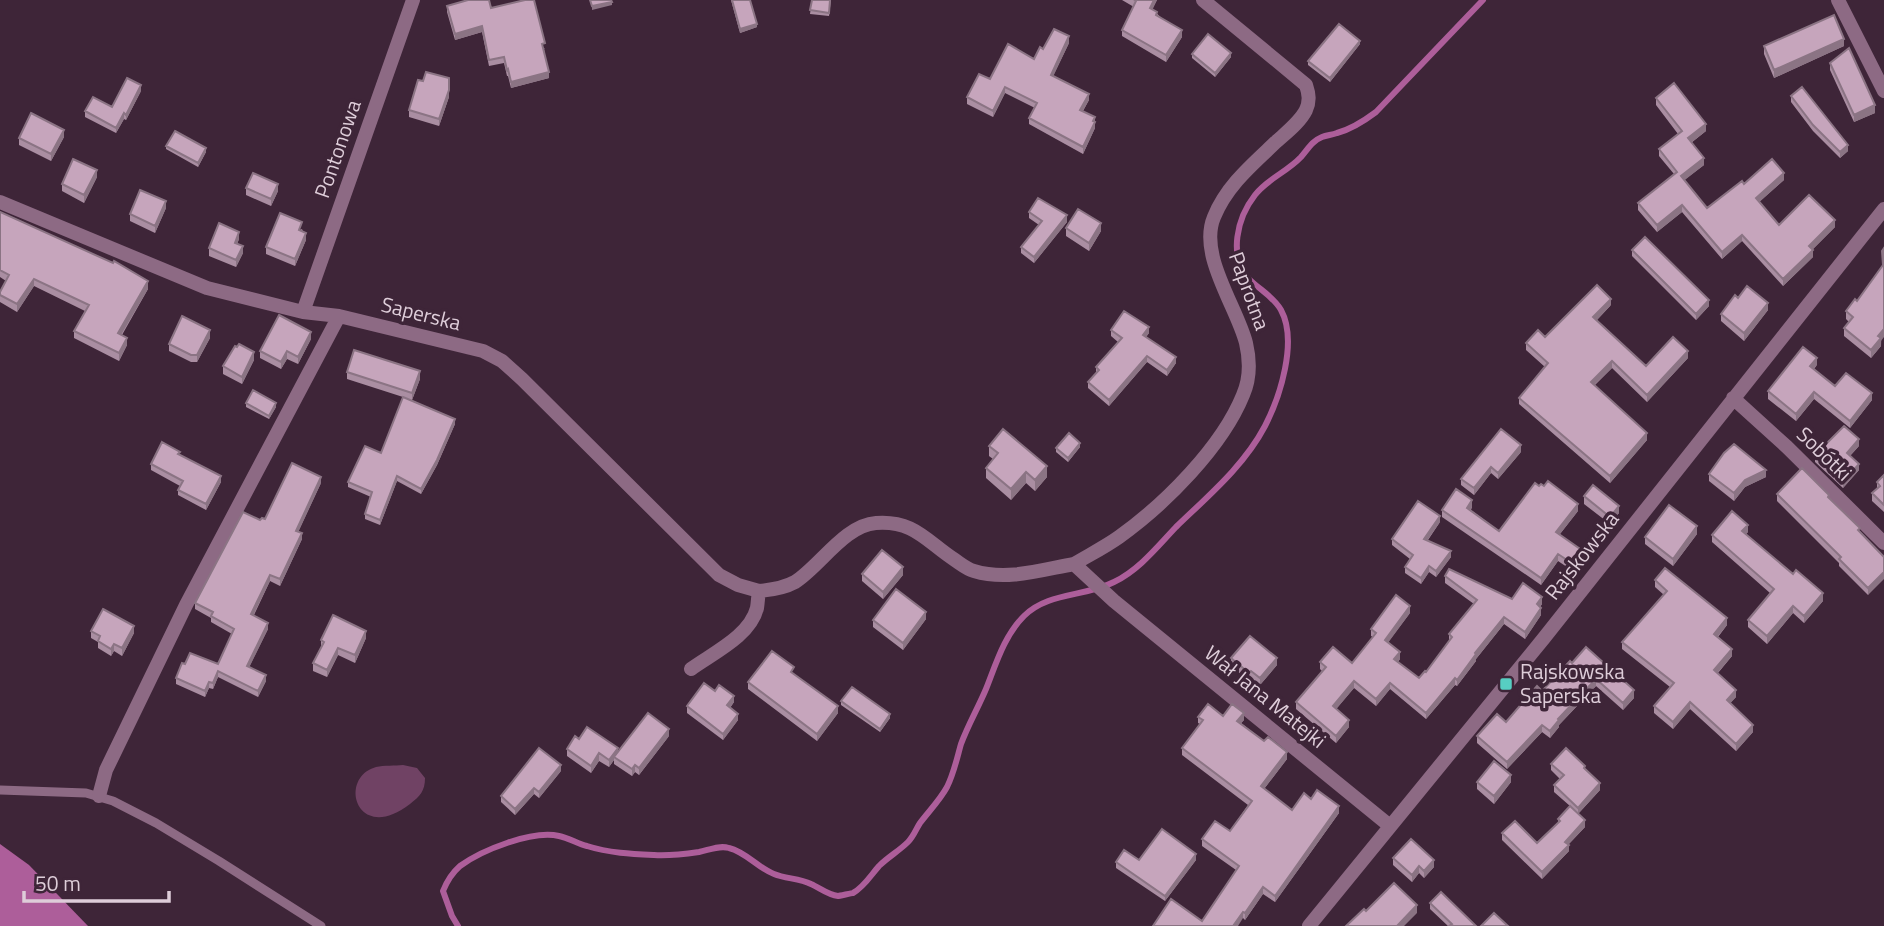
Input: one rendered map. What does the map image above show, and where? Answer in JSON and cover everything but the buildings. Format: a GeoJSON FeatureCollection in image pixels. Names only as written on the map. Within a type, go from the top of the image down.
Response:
{"type":"FeatureCollection","features":[{"type":"Feature","properties":{"kind":"street","name":"Pontonowa"},"geometry":{"type":"LineString","coordinates":[[303,312],[413,0]]}},
{"type":"Feature","properties":{"kind":"street","name":"Paprotna"},"geometry":{"type":"LineString","coordinates":[[1073,564],[1118,538],[1156,508],[1198,466],[1230,420],[1244,393],[1250,367],[1245,341],[1216,268],[1211,243],[1212,221],[1231,186],[1295,125],[1306,111],[1310,98],[1306,85],[1203,0]]}},
{"type":"Feature","properties":{"kind":"street"},"geometry":{"type":"LineString","coordinates":[[1838,0],[1884,91]]}},
{"type":"Feature","properties":{"kind":"street","name":"Saperska"},"geometry":{"type":"LineString","coordinates":[[0,202],[207,288],[483,351],[502,362],[522,379],[719,575],[738,585],[759,591]]}},
{"type":"Feature","properties":{"kind":"street","name":"Rajskowska"},"geometry":{"type":"LineString","coordinates":[[1309,926],[1544,638],[1884,209]]}},
{"type":"Feature","properties":{"kind":"street"},"geometry":{"type":"LineString","coordinates":[[99,796],[106,770],[186,605],[339,316]]}},
{"type":"Feature","properties":{"kind":"street","name":"Sobótki"},"geometry":{"type":"LineString","coordinates":[[1733,398],[1884,542]]}},
{"type":"Feature","properties":{"kind":"street"},"geometry":{"type":"LineString","coordinates":[[691,669],[737,637],[749,625],[757,609],[759,591],[777,589],[795,582],[849,534],[873,523],[897,523],[918,533],[970,570],[989,575],[1009,576],[1073,564]]}},
{"type":"Feature","properties":{"kind":"street","name":"Wał Jana Matejki"},"geometry":{"type":"LineString","coordinates":[[1073,564],[1114,601],[1390,826]]}},
{"type":"Feature","properties":{"kind":"lane"},"geometry":{"type":"LineString","coordinates":[[0,790],[86,793],[129,808],[321,926]]}},
{"type":"Feature","properties":{"kind":"shaded area"},"geometry":{"type":"Polygon","coordinates":[[[403,765],[417,768],[425,778],[419,796],[392,815],[377,817],[366,813],[358,805],[356,794],[357,783],[364,773],[376,767],[403,765]]]}},
{"type":"Feature","properties":{"kind":"shaded area"},"geometry":{"type":"Polygon","coordinates":[[[0,844],[29,865],[88,926],[0,926],[0,844]]]}},
{"type":"Feature","properties":{"kind":"waterway"},"geometry":{"type":"LineString","coordinates":[[458,926],[443,891],[455,871],[469,860],[494,848],[535,836],[559,836],[612,852],[637,854],[677,855],[725,847],[741,853],[774,874],[806,882],[827,893],[838,896],[861,888],[879,866],[910,840],[944,792],[952,776],[961,744],[1001,651],[1017,624],[1034,608],[1044,603],[1103,587],[1132,571],[1225,480],[1247,454],[1265,426],[1281,385],[1288,337],[1286,323],[1278,305],[1249,279],[1242,270],[1239,259],[1237,237],[1244,215],[1255,195],[1265,184],[1295,162],[1315,141],[1353,127],[1376,112],[1483,0]]}},
{"type":"Feature","properties":{"kind":"place","name":"Rajskowska Saperska"},"geometry":{"type":"Point","coordinates":[1506,684]}}]}
